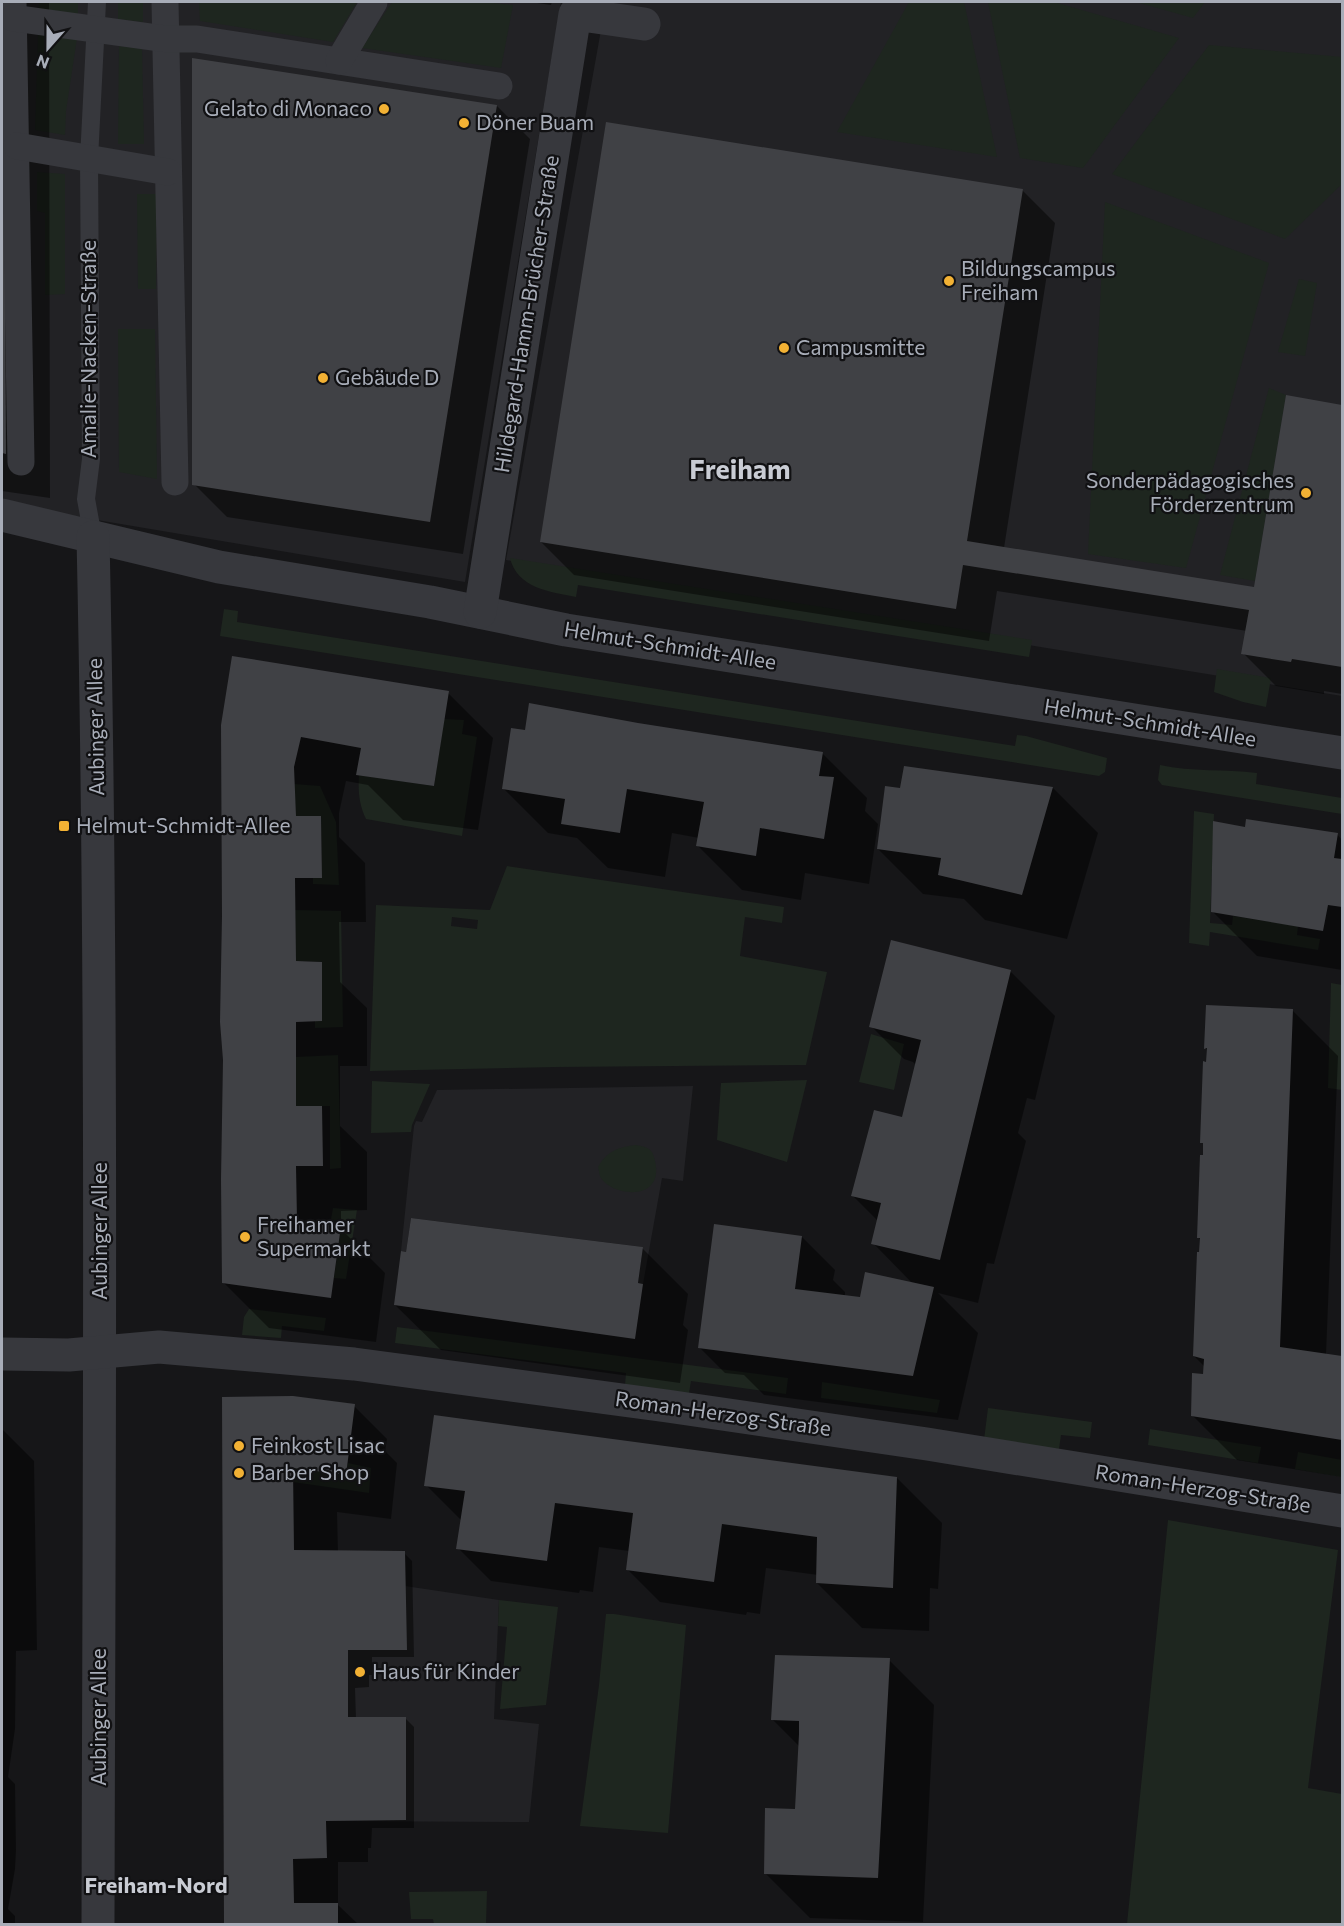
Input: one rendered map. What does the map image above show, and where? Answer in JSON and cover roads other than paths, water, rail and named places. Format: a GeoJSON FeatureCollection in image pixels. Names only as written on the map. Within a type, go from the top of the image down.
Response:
{"type":"FeatureCollection","features":[{"type":"Feature","properties":{"kind":"street"},"geometry":{"type":"LineString","coordinates":[[165,2],[175,482]]}},
{"type":"Feature","properties":{"kind":"street"},"geometry":{"type":"LineString","coordinates":[[339,61],[374,2]]}},
{"type":"Feature","properties":{"kind":"street"},"geometry":{"type":"LineString","coordinates":[[21,462],[13,10],[96,29],[166,39],[196,39],[499,86]]}},
{"type":"Feature","properties":{"kind":"street","name":"Hildegard-Hamm-Brücher-Straße"},"geometry":{"type":"LineString","coordinates":[[480,612],[575,14],[645,24]]}},
{"type":"Feature","properties":{"kind":"street"},"geometry":{"type":"LineString","coordinates":[[17,146],[168,172]]}},
{"type":"Feature","properties":{"kind":"street","name":"Helmut-Schmidt-Allee"},"geometry":{"type":"LineString","coordinates":[[2,515],[219,567],[430,602],[578,632],[1342,753]]}},
{"type":"Feature","properties":{"kind":"street","name":"Aubinger Allee"},"geometry":{"type":"LineString","coordinates":[[93,537],[98,839],[100,1352],[98,1924]]}},
{"type":"Feature","properties":{"kind":"street","name":"Roman-Herzog-Straße"},"geometry":{"type":"LineString","coordinates":[[2,1354],[39,1356],[159,1347],[354,1364],[655,1404],[915,1442],[1342,1511]]}},
{"type":"Feature","properties":{"kind":"lane","name":"Amalie-Nacken-Straße"},"geometry":{"type":"LineString","coordinates":[[93,537],[86,499],[91,459],[89,159],[97,2]]}},
{"type":"Feature","properties":{"kind":"place","name":"Gelato di Monaco"},"geometry":{"type":"Point","coordinates":[384,109]}},
{"type":"Feature","properties":{"kind":"place","name":"Döner Buam"},"geometry":{"type":"Point","coordinates":[464,123]}},
{"type":"Feature","properties":{"kind":"place","name":"Bildungscampus Freiham"},"geometry":{"type":"Point","coordinates":[949,281]}},
{"type":"Feature","properties":{"kind":"place","name":"Campusmitte"},"geometry":{"type":"Point","coordinates":[784,348]}},
{"type":"Feature","properties":{"kind":"place","name":"Gebäude D"},"geometry":{"type":"Point","coordinates":[323,378]}},
{"type":"Feature","properties":{"kind":"place","name":"Sonderpädagogisches Förderzentrum"},"geometry":{"type":"Point","coordinates":[1306,493]}},
{"type":"Feature","properties":{"kind":"place","name":"Helmut-Schmidt-Allee"},"geometry":{"type":"Point","coordinates":[64,826]}},
{"type":"Feature","properties":{"kind":"place","name":"Freihamer Supermarkt"},"geometry":{"type":"Point","coordinates":[245,1237]}},
{"type":"Feature","properties":{"kind":"place","name":"Feinkost Lisac"},"geometry":{"type":"Point","coordinates":[239,1446]}},
{"type":"Feature","properties":{"kind":"place","name":"Barber Shop"},"geometry":{"type":"Point","coordinates":[239,1473]}},
{"type":"Feature","properties":{"kind":"place","name":"Haus für Kinder"},"geometry":{"type":"Point","coordinates":[360,1672]}},
{"type":"Feature","properties":{"kind":"district","name":"Freiham"},"geometry":{"type":"Point","coordinates":[740,470]}},
{"type":"Feature","properties":{"kind":"district","name":"Freiham-Nord"},"geometry":{"type":"Point","coordinates":[156,1885]}}]}
